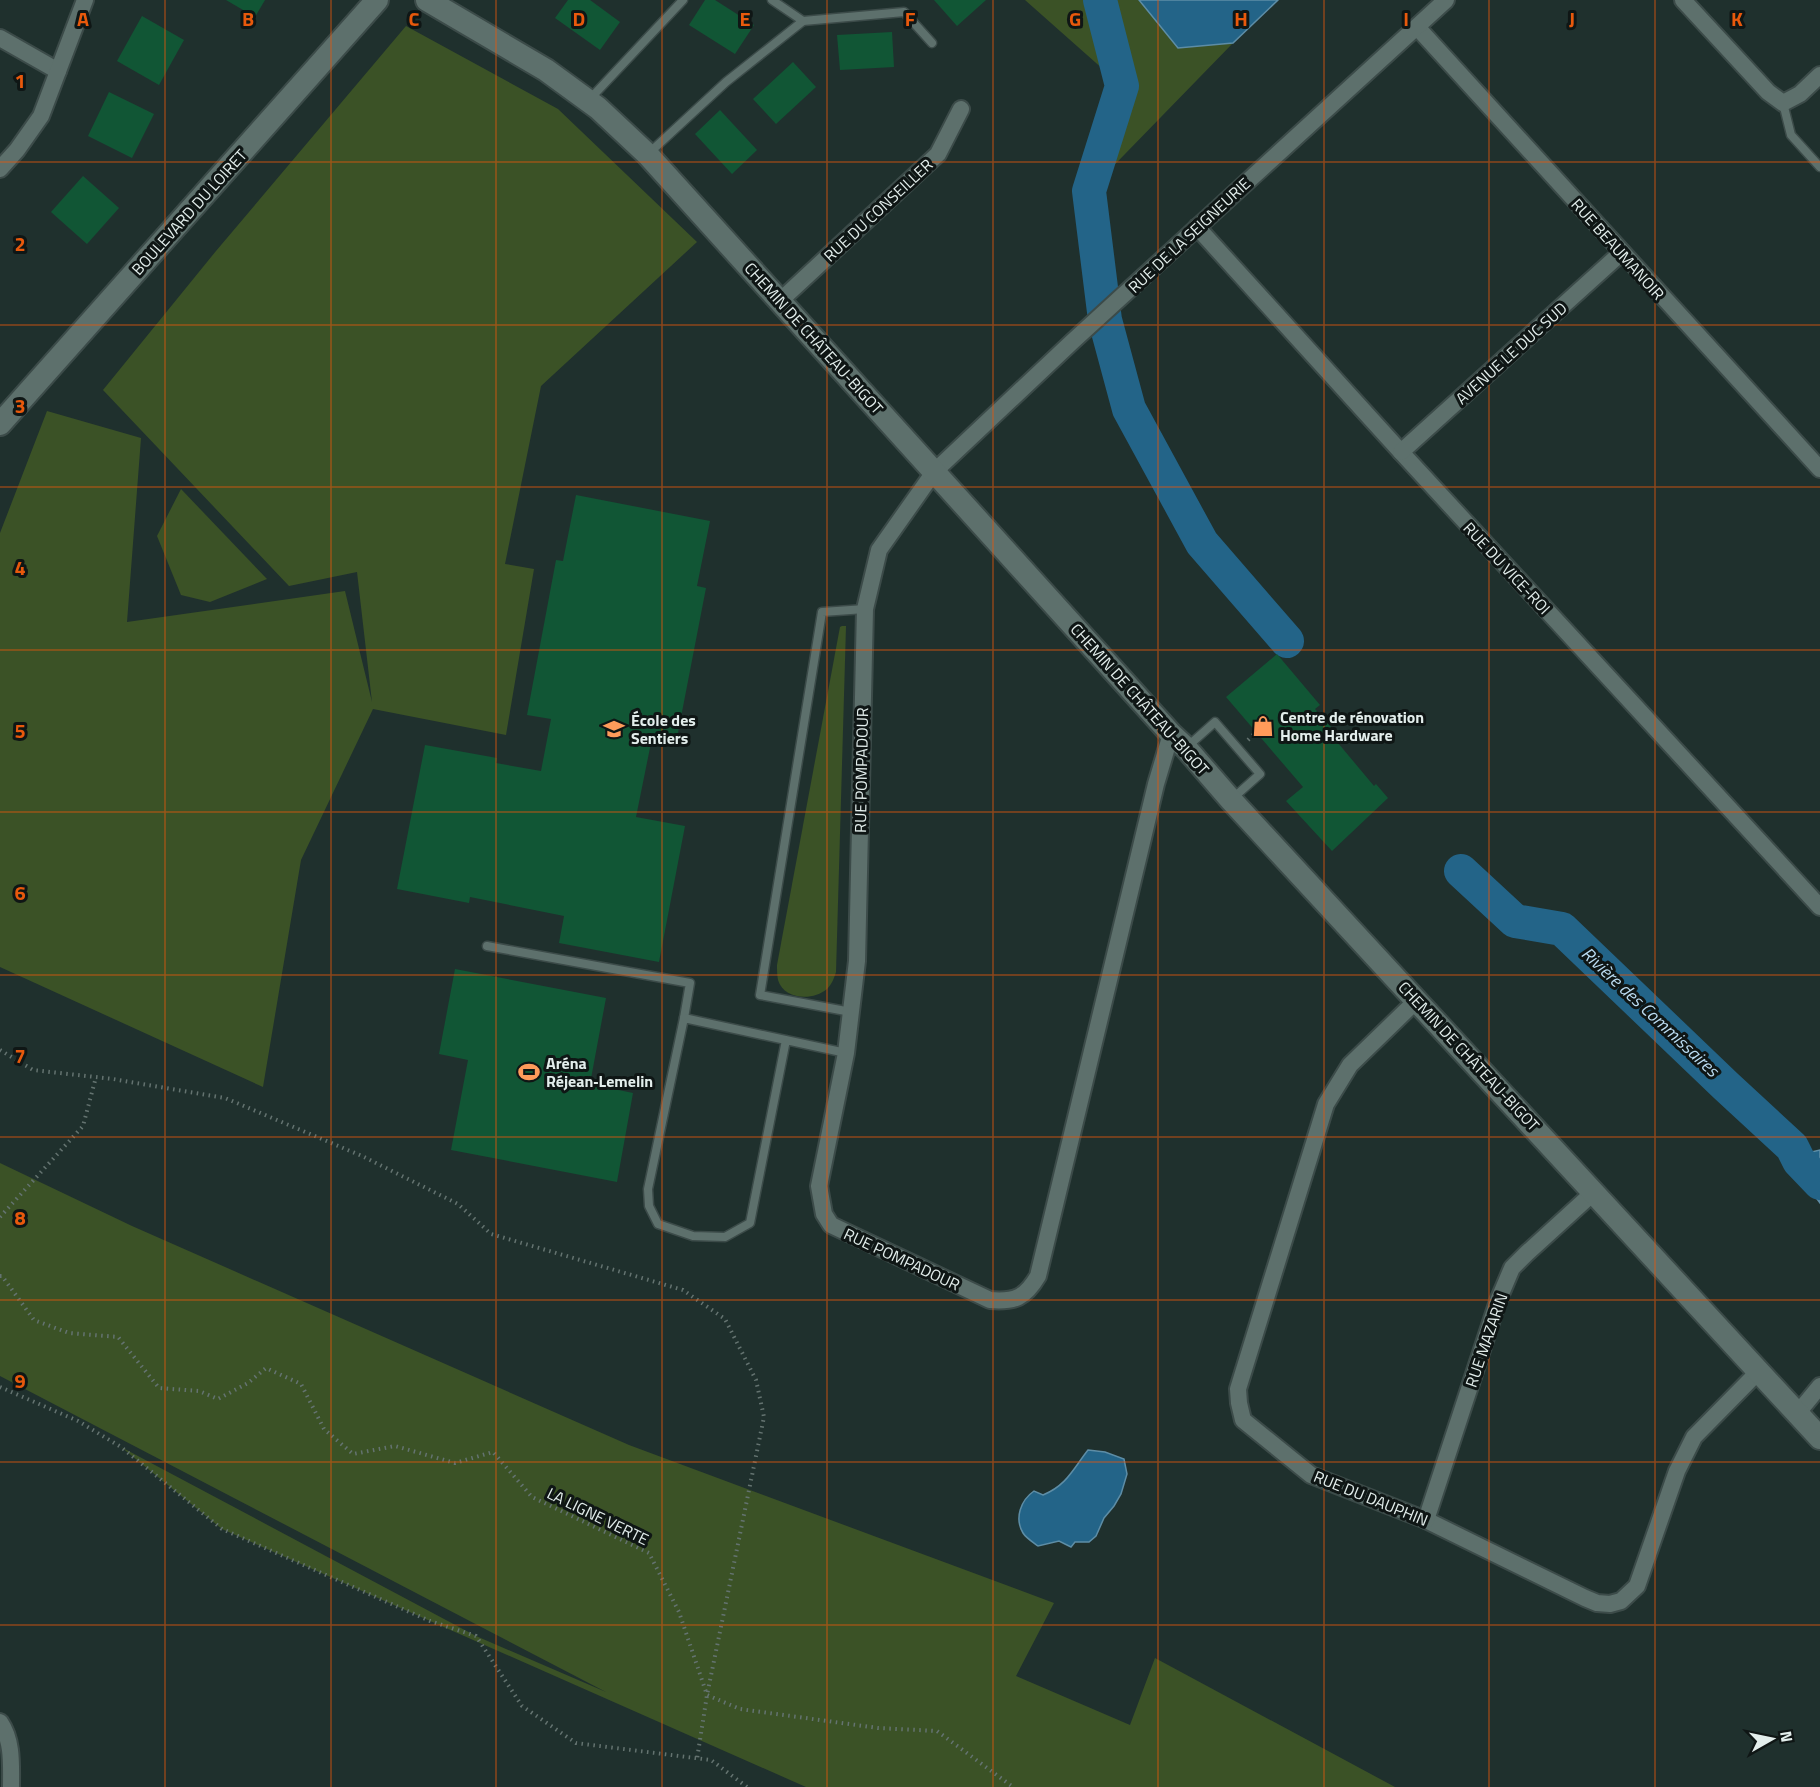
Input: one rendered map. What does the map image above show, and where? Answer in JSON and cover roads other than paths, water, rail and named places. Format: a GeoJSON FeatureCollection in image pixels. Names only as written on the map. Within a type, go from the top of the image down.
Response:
{"type":"FeatureCollection","features":[{"type":"Feature","properties":{"kind":"street"},"geometry":{"type":"LineString","coordinates":[[0,169],[17,150],[41,116],[85,0]]}},
{"type":"Feature","properties":{"kind":"street","name":"BOULEVARD DU LOIRET"},"geometry":{"type":"LineString","coordinates":[[0,424],[377,0]]}},
{"type":"Feature","properties":{"kind":"street","name":"CHEMIN DE CHÂTEAU-BIGOT"},"geometry":{"type":"LineString","coordinates":[[428,0],[546,70],[588,101],[647,154],[1178,741],[1820,1438]]}},
{"type":"Feature","properties":{"kind":"street","name":"RUE DE LA SEIGNEURIE"},"geometry":{"type":"LineString","coordinates":[[934,472],[1073,341],[1446,0]]}},
{"type":"Feature","properties":{"kind":"street"},"geometry":{"type":"LineString","coordinates":[[1683,0],[1768,92],[1784,103],[1800,94],[1820,75]]}},
{"type":"Feature","properties":{"kind":"street","name":"RUE BEAUMANOIR"},"geometry":{"type":"LineString","coordinates":[[1417,27],[1820,470]]}},
{"type":"Feature","properties":{"kind":"street"},"geometry":{"type":"LineString","coordinates":[[0,38],[58,71]]}},
{"type":"Feature","properties":{"kind":"street","name":"RUE DU CONSEILLER"},"geometry":{"type":"LineString","coordinates":[[781,300],[938,154],[961,109]]}},
{"type":"Feature","properties":{"kind":"street","name":"RUE DU VICE-ROI"},"geometry":{"type":"LineString","coordinates":[[1197,227],[1820,907]]}},
{"type":"Feature","properties":{"kind":"street","name":"AVENUE LE DUC SUD"},"geometry":{"type":"LineString","coordinates":[[1401,452],[1621,253]]}},
{"type":"Feature","properties":{"kind":"street","name":"RUE POMPADOUR"},"geometry":{"type":"LineString","coordinates":[[934,472],[879,550],[865,609],[857,961],[846,1053],[819,1186],[824,1214],[831,1225],[990,1300],[1006,1301],[1030,1290],[1038,1276],[1156,784],[1178,741]]}},
{"type":"Feature","properties":{"kind":"street","name":"RUE DU DAUPHIN"},"geometry":{"type":"LineString","coordinates":[[1417,1000],[1350,1065],[1326,1104],[1238,1389],[1243,1420],[1311,1475],[1426,1520],[1585,1598],[1597,1603],[1610,1604],[1622,1601],[1637,1586],[1677,1471],[1694,1437],[1759,1371]]}},
{"type":"Feature","properties":{"kind":"street","name":"RUE MAZARIN"},"geometry":{"type":"LineString","coordinates":[[1426,1520],[1498,1300],[1512,1268],[1594,1192]]}},
{"type":"Feature","properties":{"kind":"street"},"geometry":{"type":"LineString","coordinates":[[1797,1413],[1820,1386]]}},
{"type":"Feature","properties":{"kind":"street"},"geometry":{"type":"LineString","coordinates":[[0,1722],[8,1733],[11,1787]]}},
{"type":"Feature","properties":{"kind":"lane"},"geometry":{"type":"LineString","coordinates":[[588,101],[684,0]]}},
{"type":"Feature","properties":{"kind":"lane"},"geometry":{"type":"LineString","coordinates":[[771,0],[803,21]]}},
{"type":"Feature","properties":{"kind":"lane"},"geometry":{"type":"LineString","coordinates":[[647,154],[726,82],[803,21],[903,12],[932,44]]}},
{"type":"Feature","properties":{"kind":"lane"},"geometry":{"type":"LineString","coordinates":[[1784,103],[1791,135],[1820,167]]}},
{"type":"Feature","properties":{"kind":"lane"},"geometry":{"type":"LineString","coordinates":[[851,1012],[760,996],[822,612],[865,609]]}},
{"type":"Feature","properties":{"kind":"lane"},"geometry":{"type":"LineString","coordinates":[[1178,741],[1215,722],[1260,774],[1232,800]]}},
{"type":"Feature","properties":{"kind":"lane"},"geometry":{"type":"LineString","coordinates":[[487,946],[690,983],[648,1189],[649,1206],[658,1224],[693,1236],[725,1238],[750,1223],[786,1040]]}},
{"type":"Feature","properties":{"kind":"lane"},"geometry":{"type":"LineString","coordinates":[[684,1018],[846,1053]]}},
{"type":"Feature","properties":{"kind":"water"},"geometry":{"type":"Polygon","coordinates":[[[1139,0],[1278,0],[1233,43],[1178,48],[1139,0]]]}},
{"type":"Feature","properties":{"kind":"water"},"geometry":{"type":"Polygon","coordinates":[[[1820,1150],[1820,1203],[1809,1188],[1807,1153],[1820,1150]]]}},
{"type":"Feature","properties":{"kind":"water"},"geometry":{"type":"Polygon","coordinates":[[[1088,1450],[1105,1452],[1124,1459],[1127,1474],[1121,1494],[1104,1518],[1096,1536],[1089,1542],[1075,1542],[1071,1547],[1059,1541],[1038,1546],[1026,1537],[1020,1527],[1019,1515],[1022,1504],[1034,1491],[1043,1495],[1058,1486],[1069,1476],[1088,1450]]]}},
{"type":"Feature","properties":{"kind":"waterway","name":"Rivière des Commissaires"},"geometry":{"type":"LineString","coordinates":[[1100,0],[1122,86],[1089,191],[1105,320],[1129,409],[1202,543],[1287,641]]}},
{"type":"Feature","properties":{"kind":"waterway","name":"Rivière des Commissaires"},"geometry":{"type":"LineString","coordinates":[[1461,871],[1515,921],[1562,929],[1792,1147],[1799,1161],[1820,1183]]}},
{"type":"Feature","properties":{"kind":"place","name":"Centre de rénovation Home Hardware"},"geometry":{"type":"Point","coordinates":[1263,726]}},
{"type":"Feature","properties":{"kind":"place","name":"École des Sentiers"},"geometry":{"type":"Point","coordinates":[614,729]}},
{"type":"Feature","properties":{"kind":"place","name":"Aréna Réjean‑Lemelin"},"geometry":{"type":"Point","coordinates":[529,1072]}}]}
